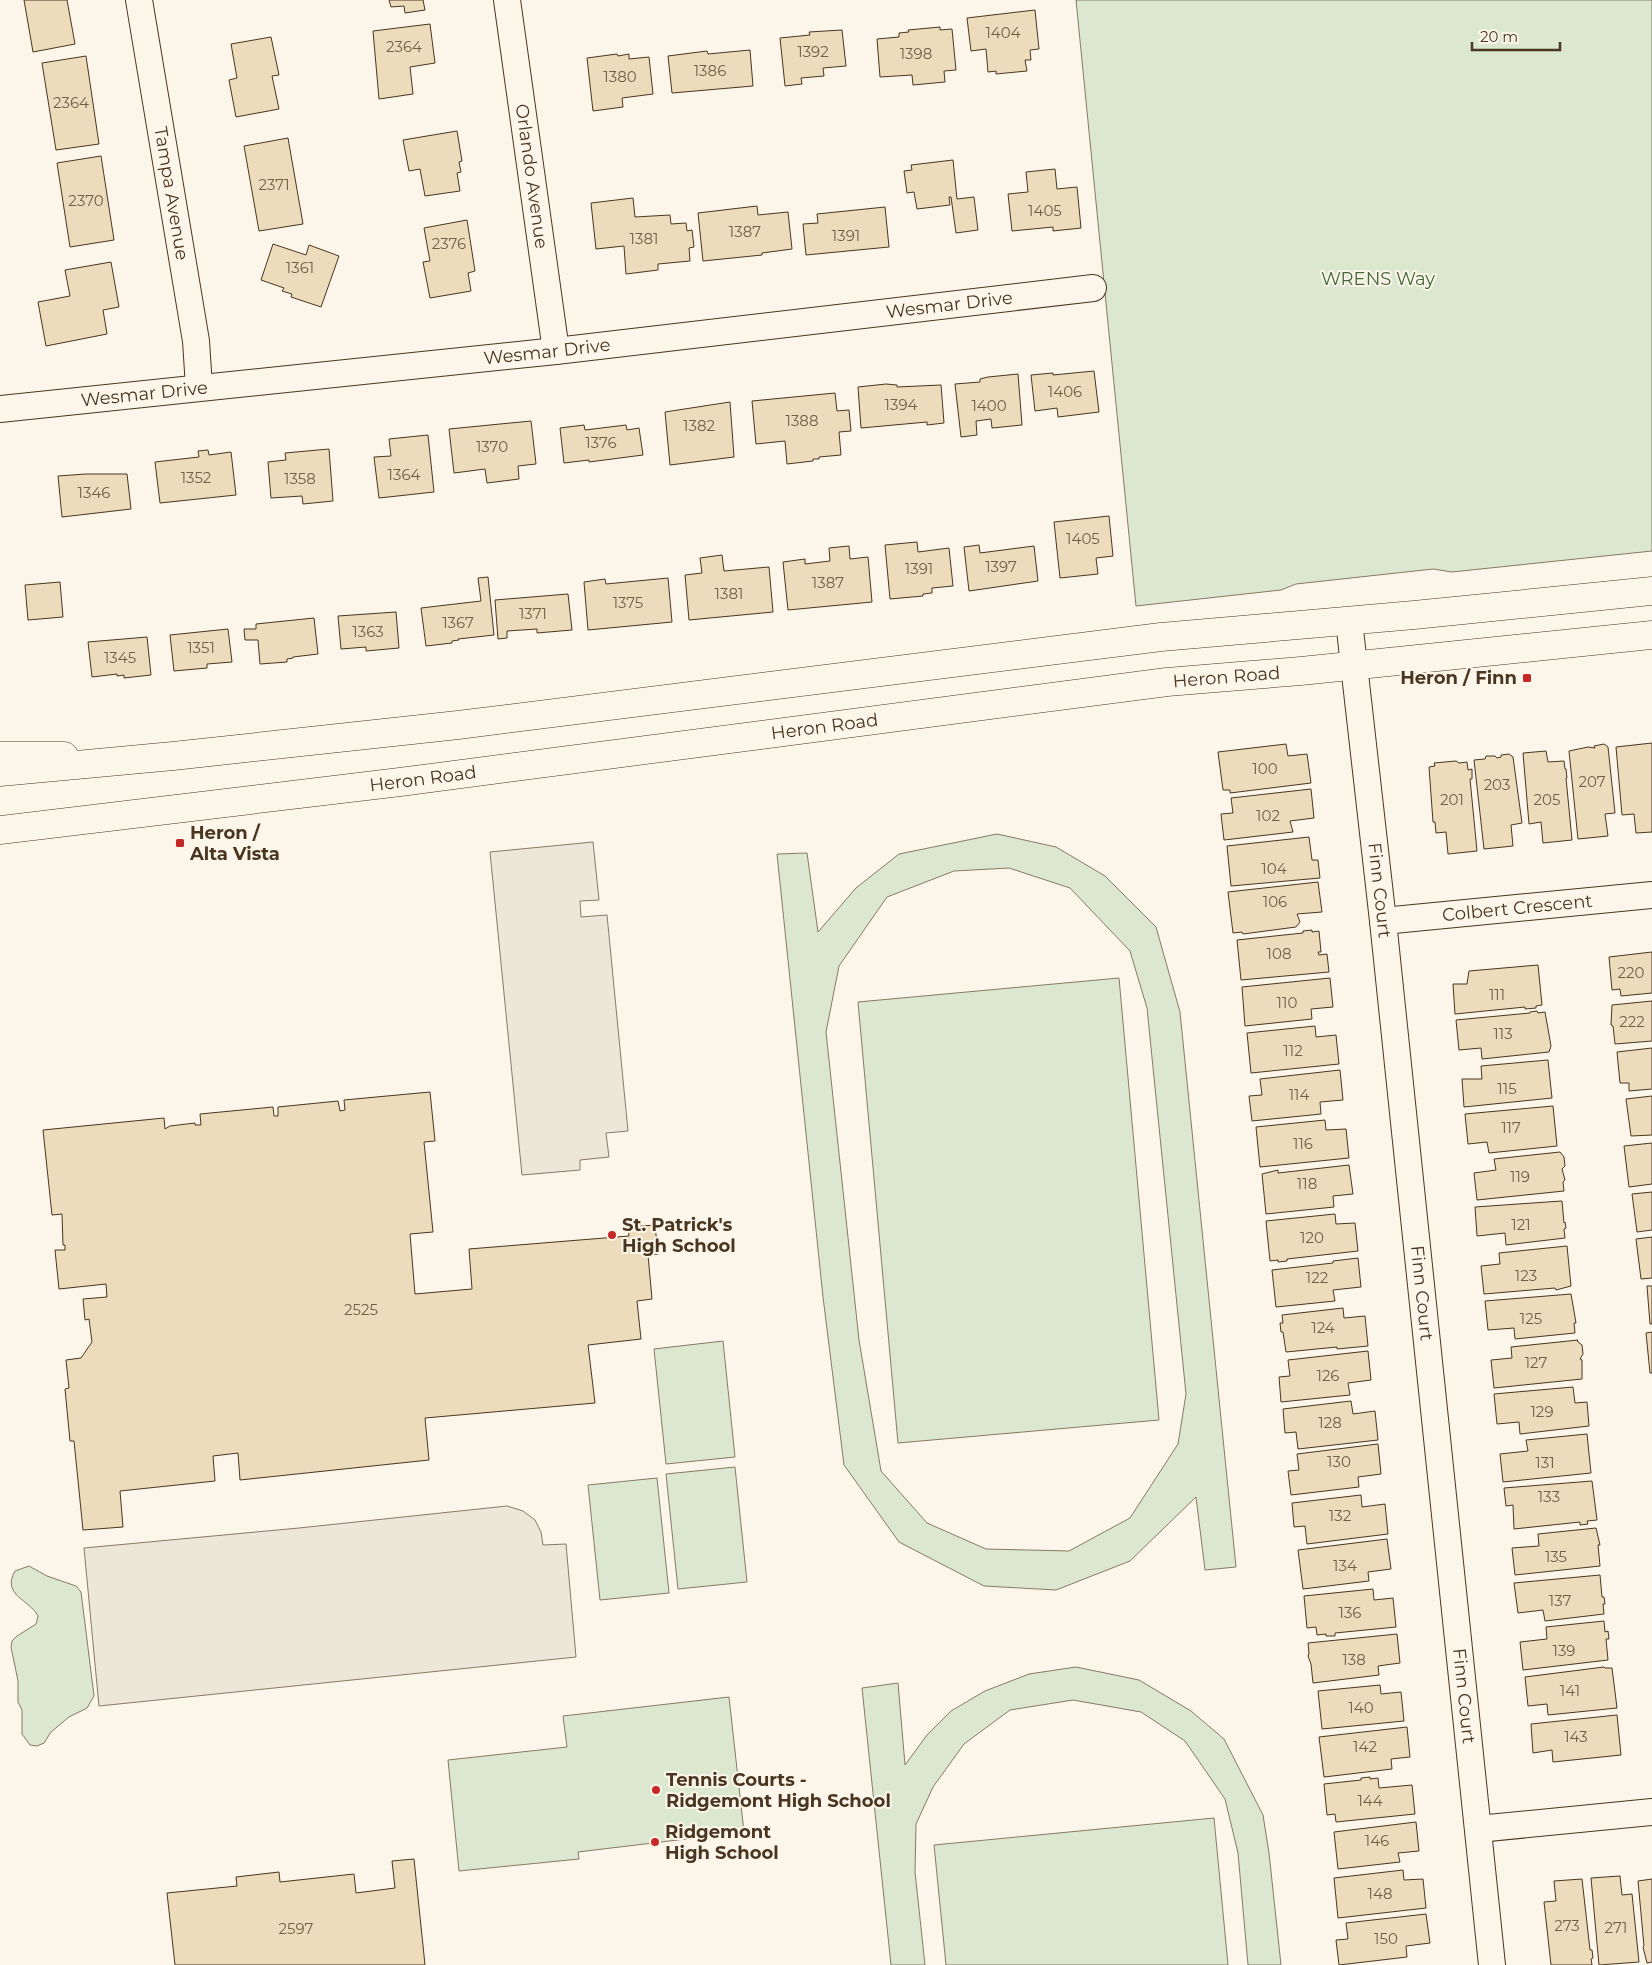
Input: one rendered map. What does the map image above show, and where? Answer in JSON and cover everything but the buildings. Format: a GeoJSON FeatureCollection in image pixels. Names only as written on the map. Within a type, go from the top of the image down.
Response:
{"type":"FeatureCollection","features":[{"type":"Feature","properties":{"kind":"main road"},"geometry":{"type":"LineString","coordinates":[[0,772],[173,756],[458,725],[1161,637],[1349,621],[1652,591]]}},
{"type":"Feature","properties":{"kind":"main road","name":"Heron Road"},"geometry":{"type":"LineString","coordinates":[[0,830],[390,784],[1167,682],[1652,635]]}},
{"type":"Feature","properties":{"kind":"main road"},"geometry":{"type":"LineString","coordinates":[[0,756],[173,756]]}},
{"type":"Feature","properties":{"kind":"street","name":"Tampa Avenue"},"geometry":{"type":"LineString","coordinates":[[139,0],[196,341],[198,387]]}},
{"type":"Feature","properties":{"kind":"street","name":"Orlando Avenue"},"geometry":{"type":"LineString","coordinates":[[507,0],[556,351]]}},
{"type":"Feature","properties":{"kind":"street","name":"Wesmar Drive"},"geometry":{"type":"LineString","coordinates":[[0,409],[556,351],[1093,288]]}},
{"type":"Feature","properties":{"kind":"street","name":"Finn Court"},"geometry":{"type":"LineString","coordinates":[[1349,621],[1383,921],[1492,1965]]}},
{"type":"Feature","properties":{"kind":"street","name":"Colbert Crescent"},"geometry":{"type":"LineString","coordinates":[[1383,921],[1652,895]]}},
{"type":"Feature","properties":{"kind":"street"},"geometry":{"type":"LineString","coordinates":[[1478,1829],[1652,1812]]}},
{"type":"Feature","properties":{"kind":"green space","name":"WRENS Way"},"geometry":{"type":"Polygon","coordinates":[[[1076,0],[1652,0],[1652,551],[1452,572],[1433,569],[1296,584],[1281,590],[1136,606],[1076,0]]]}},
{"type":"Feature","properties":{"kind":"green space"},"geometry":{"type":"Polygon","coordinates":[[[997,834],[1056,847],[1105,876],[1156,927],[1180,1012],[1236,1567],[1205,1570],[1196,1497],[1130,1561],[1056,1590],[984,1586],[899,1542],[844,1465],[823,1297],[777,854],[807,853],[818,932],[856,888],[899,854],[997,834]],[[1009,868],[954,871],[887,897],[839,966],[826,1032],[859,1340],[881,1471],[927,1523],[986,1549],[1069,1551],[1130,1518],[1178,1444],[1186,1394],[1147,1008],[1130,951],[1070,888],[1009,868]]]}},
{"type":"Feature","properties":{"kind":"green space"},"geometry":{"type":"Polygon","coordinates":[[[1119,978],[1159,1420],[898,1443],[858,1002],[1119,978]]]}},
{"type":"Feature","properties":{"kind":"green space"},"geometry":{"type":"Polygon","coordinates":[[[723,1341],[735,1457],[666,1464],[654,1349],[723,1341]]]}},
{"type":"Feature","properties":{"kind":"green space"},"geometry":{"type":"Polygon","coordinates":[[[735,1467],[747,1582],[678,1589],[666,1474],[735,1467]]]}},
{"type":"Feature","properties":{"kind":"green space"},"geometry":{"type":"Polygon","coordinates":[[[657,1478],[669,1593],[600,1600],[588,1485],[657,1478]]]}},
{"type":"Feature","properties":{"kind":"green space"},"geometry":{"type":"Polygon","coordinates":[[[29,1566],[47,1576],[76,1586],[81,1592],[94,1696],[87,1708],[69,1717],[51,1732],[44,1743],[37,1746],[30,1745],[22,1734],[22,1710],[18,1702],[18,1681],[11,1647],[12,1641],[17,1636],[36,1624],[38,1616],[14,1592],[12,1586],[15,1571],[29,1566]]]}},
{"type":"Feature","properties":{"kind":"green space"},"geometry":{"type":"Polygon","coordinates":[[[1076,1667],[1139,1680],[1191,1711],[1224,1739],[1263,1815],[1281,1965],[1248,1965],[1238,1853],[1225,1799],[1185,1741],[1141,1712],[1073,1700],[1010,1710],[964,1744],[933,1787],[916,1824],[915,1872],[925,1965],[891,1965],[862,1688],[898,1683],[905,1765],[927,1735],[951,1711],[985,1691],[1029,1674],[1076,1667]]]}},
{"type":"Feature","properties":{"kind":"green space","name":"Tennis Courts - Ridgemont High School"},"geometry":{"type":"Polygon","coordinates":[[[729,1697],[744,1832],[578,1852],[579,1859],[459,1871],[448,1760],[567,1747],[563,1716],[729,1697]]]}},
{"type":"Feature","properties":{"kind":"green space"},"geometry":{"type":"Polygon","coordinates":[[[1214,1818],[1228,1965],[946,1965],[934,1845],[1214,1818]]]}},
{"type":"Feature","properties":{"kind":"shaded area"},"geometry":{"type":"Polygon","coordinates":[[[593,842],[599,900],[580,901],[581,917],[607,915],[628,1131],[606,1133],[609,1157],[580,1160],[580,1170],[522,1175],[490,852],[593,842]]]}},
{"type":"Feature","properties":{"kind":"shaded area"},"geometry":{"type":"Polygon","coordinates":[[[507,1506],[523,1511],[535,1520],[541,1532],[543,1545],[566,1544],[576,1657],[99,1706],[84,1548],[507,1506]]]}},
{"type":"Feature","properties":{"kind":"place","name":"Heron / Finn"},"geometry":{"type":"Point","coordinates":[1527,678]}},
{"type":"Feature","properties":{"kind":"place","name":"Heron / Alta Vista"},"geometry":{"type":"Point","coordinates":[180,843]}},
{"type":"Feature","properties":{"kind":"place","name":"St. Patrick's High School"},"geometry":{"type":"Point","coordinates":[612,1235]}},
{"type":"Feature","properties":{"kind":"place","name":"Tennis Courts - Ridgemont High School"},"geometry":{"type":"Point","coordinates":[656,1790]}},
{"type":"Feature","properties":{"kind":"place","name":"Ridgemont High School"},"geometry":{"type":"Point","coordinates":[655,1842]}}]}
